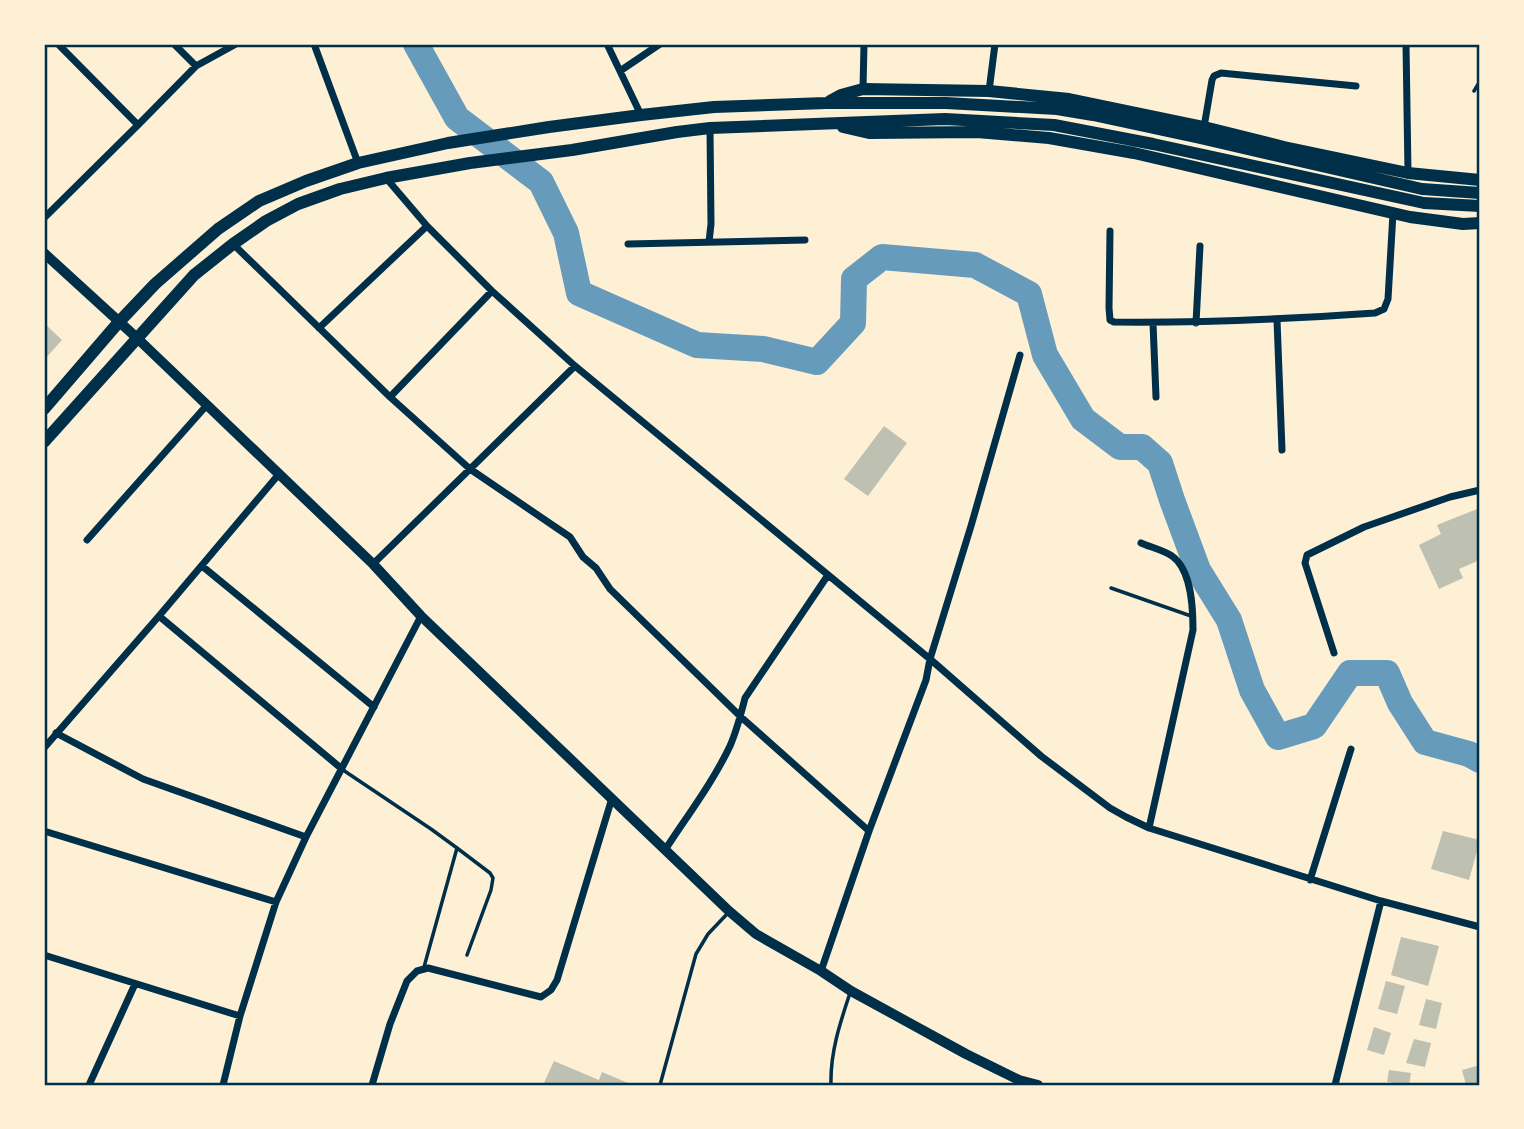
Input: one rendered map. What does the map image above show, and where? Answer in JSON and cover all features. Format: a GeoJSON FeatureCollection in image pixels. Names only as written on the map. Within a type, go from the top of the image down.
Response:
{"type":"FeatureCollection","features":[{"type":"Feature","properties":{"kind":"main road"},"geometry":{"type":"LineString","coordinates":[[826,103],[841,95],[863,89],[989,91],[1069,99],[1408,173],[1480,180]]}},
{"type":"Feature","properties":{"kind":"main road"},"geometry":{"type":"LineString","coordinates":[[44,409],[155,284],[218,229],[259,201],[358,163],[448,143],[549,127],[714,107],[826,103],[946,103],[1057,109],[1200,138],[1422,189],[1480,193]]}},
{"type":"Feature","properties":{"kind":"main road"},"geometry":{"type":"LineString","coordinates":[[44,442],[194,275],[267,221],[298,204],[340,189],[470,163],[710,128],[945,119],[1054,125],[1424,203],[1480,206]]}},
{"type":"Feature","properties":{"kind":"main road"},"geometry":{"type":"LineString","coordinates":[[830,122],[869,133],[977,132],[1049,138],[1135,153],[1410,217],[1463,224],[1480,223]]}},
{"type":"Feature","properties":{"kind":"main road"},"geometry":{"type":"LineString","coordinates":[[519,132],[524,156]]}},
{"type":"Feature","properties":{"kind":"main road"},"geometry":{"type":"LineString","coordinates":[[44,253],[137,338],[373,564],[421,616],[756,934],[942,1042],[1018,1082],[1038,1085]]}},
{"type":"Feature","properties":{"kind":"street"},"geometry":{"type":"LineString","coordinates":[[58,44],[138,125]]}},
{"type":"Feature","properties":{"kind":"street"},"geometry":{"type":"LineString","coordinates":[[174,44],[195,66]]}},
{"type":"Feature","properties":{"kind":"street"},"geometry":{"type":"LineString","coordinates":[[44,218],[195,66],[236,44]]}},
{"type":"Feature","properties":{"kind":"street"},"geometry":{"type":"LineString","coordinates":[[314,44],[358,163]]}},
{"type":"Feature","properties":{"kind":"street"},"geometry":{"type":"LineString","coordinates":[[607,44],[641,114]]}},
{"type":"Feature","properties":{"kind":"street"},"geometry":{"type":"LineString","coordinates":[[620,71],[660,44]]}},
{"type":"Feature","properties":{"kind":"street"},"geometry":{"type":"LineString","coordinates":[[863,89],[864,44]]}},
{"type":"Feature","properties":{"kind":"street"},"geometry":{"type":"LineString","coordinates":[[989,91],[995,44]]}},
{"type":"Feature","properties":{"kind":"street"},"geometry":{"type":"LineString","coordinates":[[1406,44],[1408,173]]}},
{"type":"Feature","properties":{"kind":"street"},"geometry":{"type":"LineString","coordinates":[[1204,127],[1212,80],[1214,76],[1221,74],[1356,86]]}},
{"type":"Feature","properties":{"kind":"street"},"geometry":{"type":"LineString","coordinates":[[709,242],[710,128]]}},
{"type":"Feature","properties":{"kind":"street"},"geometry":{"type":"LineString","coordinates":[[386,178],[427,226],[492,291],[575,366],[930,659],[1041,756],[1110,808],[1149,828],[1310,880],[1480,926]]}},
{"type":"Feature","properties":{"kind":"street"},"geometry":{"type":"LineString","coordinates":[[1110,231],[1110,320],[1114,323],[1277,320],[1375,313],[1384,309],[1388,299],[1393,212]]}},
{"type":"Feature","properties":{"kind":"street"},"geometry":{"type":"LineString","coordinates":[[319,328],[427,226]]}},
{"type":"Feature","properties":{"kind":"street"},"geometry":{"type":"LineString","coordinates":[[628,244],[805,240]]}},
{"type":"Feature","properties":{"kind":"street"},"geometry":{"type":"LineString","coordinates":[[233,244],[390,397],[470,469],[570,537],[610,589],[741,717],[869,831]]}},
{"type":"Feature","properties":{"kind":"street"},"geometry":{"type":"LineString","coordinates":[[1196,323],[1200,246]]}},
{"type":"Feature","properties":{"kind":"street"},"geometry":{"type":"LineString","coordinates":[[390,397],[492,291]]}},
{"type":"Feature","properties":{"kind":"street"},"geometry":{"type":"LineString","coordinates":[[1277,320],[1282,450]]}},
{"type":"Feature","properties":{"kind":"street"},"geometry":{"type":"LineString","coordinates":[[1153,323],[1156,397]]}},
{"type":"Feature","properties":{"kind":"street"},"geometry":{"type":"LineString","coordinates":[[821,971],[869,831],[926,680],[1020,355]]}},
{"type":"Feature","properties":{"kind":"street"},"geometry":{"type":"LineString","coordinates":[[373,564],[575,366]]}},
{"type":"Feature","properties":{"kind":"street"},"geometry":{"type":"LineString","coordinates":[[87,540],[207,405]]}},
{"type":"Feature","properties":{"kind":"street"},"geometry":{"type":"LineString","coordinates":[[44,748],[279,474]]}},
{"type":"Feature","properties":{"kind":"street"},"geometry":{"type":"LineString","coordinates":[[1334,653],[1305,563],[1307,555],[1364,527],[1450,497],[1480,490]]}},
{"type":"Feature","properties":{"kind":"street"},"geometry":{"type":"LineString","coordinates":[[1141,543],[1172,556],[1180,565],[1188,585],[1193,617],[1193,630],[1149,828]]}},
{"type":"Feature","properties":{"kind":"street"},"geometry":{"type":"LineString","coordinates":[[202,566],[374,707]]}},
{"type":"Feature","properties":{"kind":"street"},"geometry":{"type":"LineString","coordinates":[[666,850],[722,762],[741,717],[745,698],[828,575]]}},
{"type":"Feature","properties":{"kind":"street"},"geometry":{"type":"LineString","coordinates":[[159,616],[342,769]]}},
{"type":"Feature","properties":{"kind":"street"},"geometry":{"type":"LineString","coordinates":[[223,1085],[240,1016],[276,902],[306,837],[421,616]]}},
{"type":"Feature","properties":{"kind":"street"},"geometry":{"type":"LineString","coordinates":[[56,733],[143,779],[306,837]]}},
{"type":"Feature","properties":{"kind":"street"},"geometry":{"type":"LineString","coordinates":[[1310,880],[1351,749]]}},
{"type":"Feature","properties":{"kind":"street"},"geometry":{"type":"LineString","coordinates":[[372,1085],[390,1024],[407,981],[417,971],[428,968],[541,997],[551,990],[557,980],[612,798]]}},
{"type":"Feature","properties":{"kind":"street"},"geometry":{"type":"LineString","coordinates":[[44,831],[276,902]]}},
{"type":"Feature","properties":{"kind":"street"},"geometry":{"type":"LineString","coordinates":[[1335,1085],[1381,901]]}},
{"type":"Feature","properties":{"kind":"street"},"geometry":{"type":"LineString","coordinates":[[44,955],[240,1016]]}},
{"type":"Feature","properties":{"kind":"street"},"geometry":{"type":"LineString","coordinates":[[89,1085],[135,984]]}},
{"type":"Feature","properties":{"kind":"lane"},"geometry":{"type":"LineString","coordinates":[[1474,91],[1480,81]]}},
{"type":"Feature","properties":{"kind":"lane"},"geometry":{"type":"LineString","coordinates":[[1111,588],[1193,617]]}},
{"type":"Feature","properties":{"kind":"lane"},"geometry":{"type":"LineString","coordinates":[[342,769],[490,873],[493,878],[491,890],[467,955]]}},
{"type":"Feature","properties":{"kind":"lane"},"geometry":{"type":"LineString","coordinates":[[423,970],[457,848]]}},
{"type":"Feature","properties":{"kind":"lane"},"geometry":{"type":"LineString","coordinates":[[660,1085],[696,954],[708,934],[729,911]]}},
{"type":"Feature","properties":{"kind":"lane"},"geometry":{"type":"LineString","coordinates":[[831,1085],[833,1054],[851,991]]}},
{"type":"Feature","properties":{"kind":"building"},"geometry":{"type":"Polygon","coordinates":[[[44,323],[62,340],[44,360],[44,323]]]}},
{"type":"Feature","properties":{"kind":"building"},"geometry":{"type":"Polygon","coordinates":[[[884,426],[907,443],[868,496],[844,479],[884,426]]]}},
{"type":"Feature","properties":{"kind":"building"},"geometry":{"type":"Polygon","coordinates":[[[1477,509],[1480,518],[1480,560],[1459,569],[1463,578],[1439,589],[1419,545],[1441,534],[1437,525],[1477,509]]]}},
{"type":"Feature","properties":{"kind":"building"},"geometry":{"type":"Polygon","coordinates":[[[1443,831],[1480,840],[1469,880],[1431,869],[1443,831]]]}},
{"type":"Feature","properties":{"kind":"building"},"geometry":{"type":"Polygon","coordinates":[[[1401,937],[1439,946],[1428,986],[1391,975],[1401,937]]]}},
{"type":"Feature","properties":{"kind":"building"},"geometry":{"type":"Polygon","coordinates":[[[1386,981],[1405,986],[1397,1014],[1378,1009],[1386,981]]]}},
{"type":"Feature","properties":{"kind":"building"},"geometry":{"type":"Polygon","coordinates":[[[1426,999],[1442,1003],[1436,1029],[1419,1025],[1426,999]]]}},
{"type":"Feature","properties":{"kind":"building"},"geometry":{"type":"Polygon","coordinates":[[[1374,1027],[1391,1033],[1384,1055],[1367,1050],[1374,1027]]]}},
{"type":"Feature","properties":{"kind":"building"},"geometry":{"type":"Polygon","coordinates":[[[1414,1039],[1431,1043],[1425,1067],[1406,1063],[1414,1039]]]}},
{"type":"Feature","properties":{"kind":"building"},"geometry":{"type":"Polygon","coordinates":[[[554,1061],[599,1080],[602,1072],[633,1085],[543,1085],[554,1061]]]}},
{"type":"Feature","properties":{"kind":"building"},"geometry":{"type":"Polygon","coordinates":[[[1480,1065],[1480,1085],[1466,1085],[1462,1070],[1480,1065]]]}},
{"type":"Feature","properties":{"kind":"building"},"geometry":{"type":"Polygon","coordinates":[[[1389,1070],[1411,1073],[1409,1085],[1387,1082],[1389,1070]]]}},
{"type":"Feature","properties":{"kind":"waterway"},"geometry":{"type":"LineString","coordinates":[[416,44],[457,118],[541,182],[566,233],[579,293],[697,345],[763,349],[817,362],[853,323],[854,279],[882,257],[975,265],[1029,294],[1045,355],[1083,419],[1120,447],[1142,447],[1160,463],[1198,570],[1229,620],[1252,690],[1278,737],[1314,726],[1350,673],[1387,673],[1400,703],[1425,742],[1469,754],[1480,760]]}}]}
